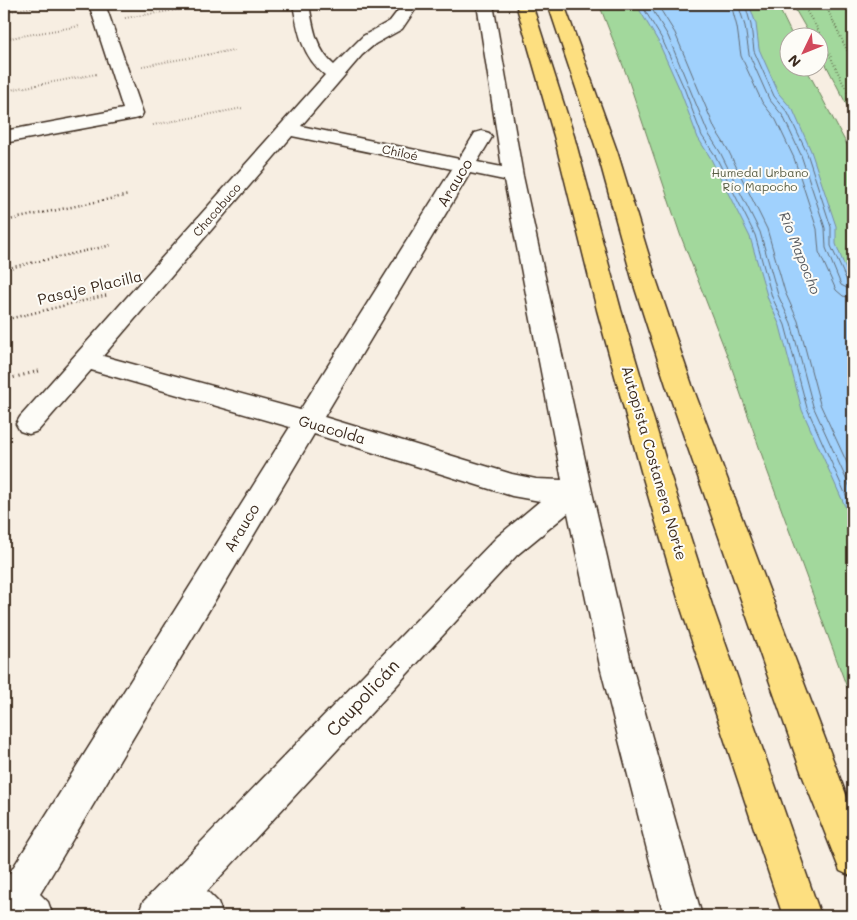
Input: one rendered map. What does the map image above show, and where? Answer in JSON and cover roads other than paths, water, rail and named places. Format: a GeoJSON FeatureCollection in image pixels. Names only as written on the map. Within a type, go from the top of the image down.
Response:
{"type":"FeatureCollection","features":[{"type":"Feature","properties":{"kind":"highway","name":"Autopista Costanera Norte"},"geometry":{"type":"LineString","coordinates":[[524,4],[564,136],[609,310],[655,471],[696,605],[802,916]]}},
{"type":"Feature","properties":{"kind":"highway"},"geometry":{"type":"LineString","coordinates":[[556,4],[607,151],[645,282],[679,386],[821,777],[853,858]]}},
{"type":"Feature","properties":{"kind":"street"},"geometry":{"type":"LineString","coordinates":[[4,137],[134,113],[97,4]]}},
{"type":"Feature","properties":{"kind":"street"},"geometry":{"type":"LineString","coordinates":[[302,4],[310,48],[319,61],[335,74]]}},
{"type":"Feature","properties":{"kind":"street","name":"Chacabuco"},"geometry":{"type":"LineString","coordinates":[[29,424],[335,74],[364,44],[396,25],[411,4]]}},
{"type":"Feature","properties":{"kind":"street"},"geometry":{"type":"LineString","coordinates":[[484,4],[513,176],[578,492],[616,666],[683,916]]}},
{"type":"Feature","properties":{"kind":"street","name":"Chiloé"},"geometry":{"type":"LineString","coordinates":[[287,129],[513,176]]}},
{"type":"Feature","properties":{"kind":"street","name":"Arauco"},"geometry":{"type":"LineString","coordinates":[[18,905],[307,422],[482,138]]}},
{"type":"Feature","properties":{"kind":"street","name":"Guacolda"},"geometry":{"type":"LineString","coordinates":[[86,360],[307,422],[512,485],[536,490],[578,492]]}},
{"type":"Feature","properties":{"kind":"street","name":"Caupolicán"},"geometry":{"type":"LineString","coordinates":[[181,908],[507,546],[547,512],[578,492]]}},
{"type":"Feature","properties":{"kind":"water","name":"Río Mapocho"},"geometry":{"type":"Polygon","coordinates":[[[636,4],[749,4],[756,24],[759,49],[779,94],[793,110],[811,151],[836,226],[836,244],[853,288],[853,524],[802,410],[780,326],[768,299],[750,237],[710,157],[698,138],[680,90],[658,41],[636,4]]]}},
{"type":"Feature","properties":{"kind":"park label","name":"Humedal Urbano Río Mapocho"},"geometry":{"type":"Point","coordinates":[760,180]}}]}
